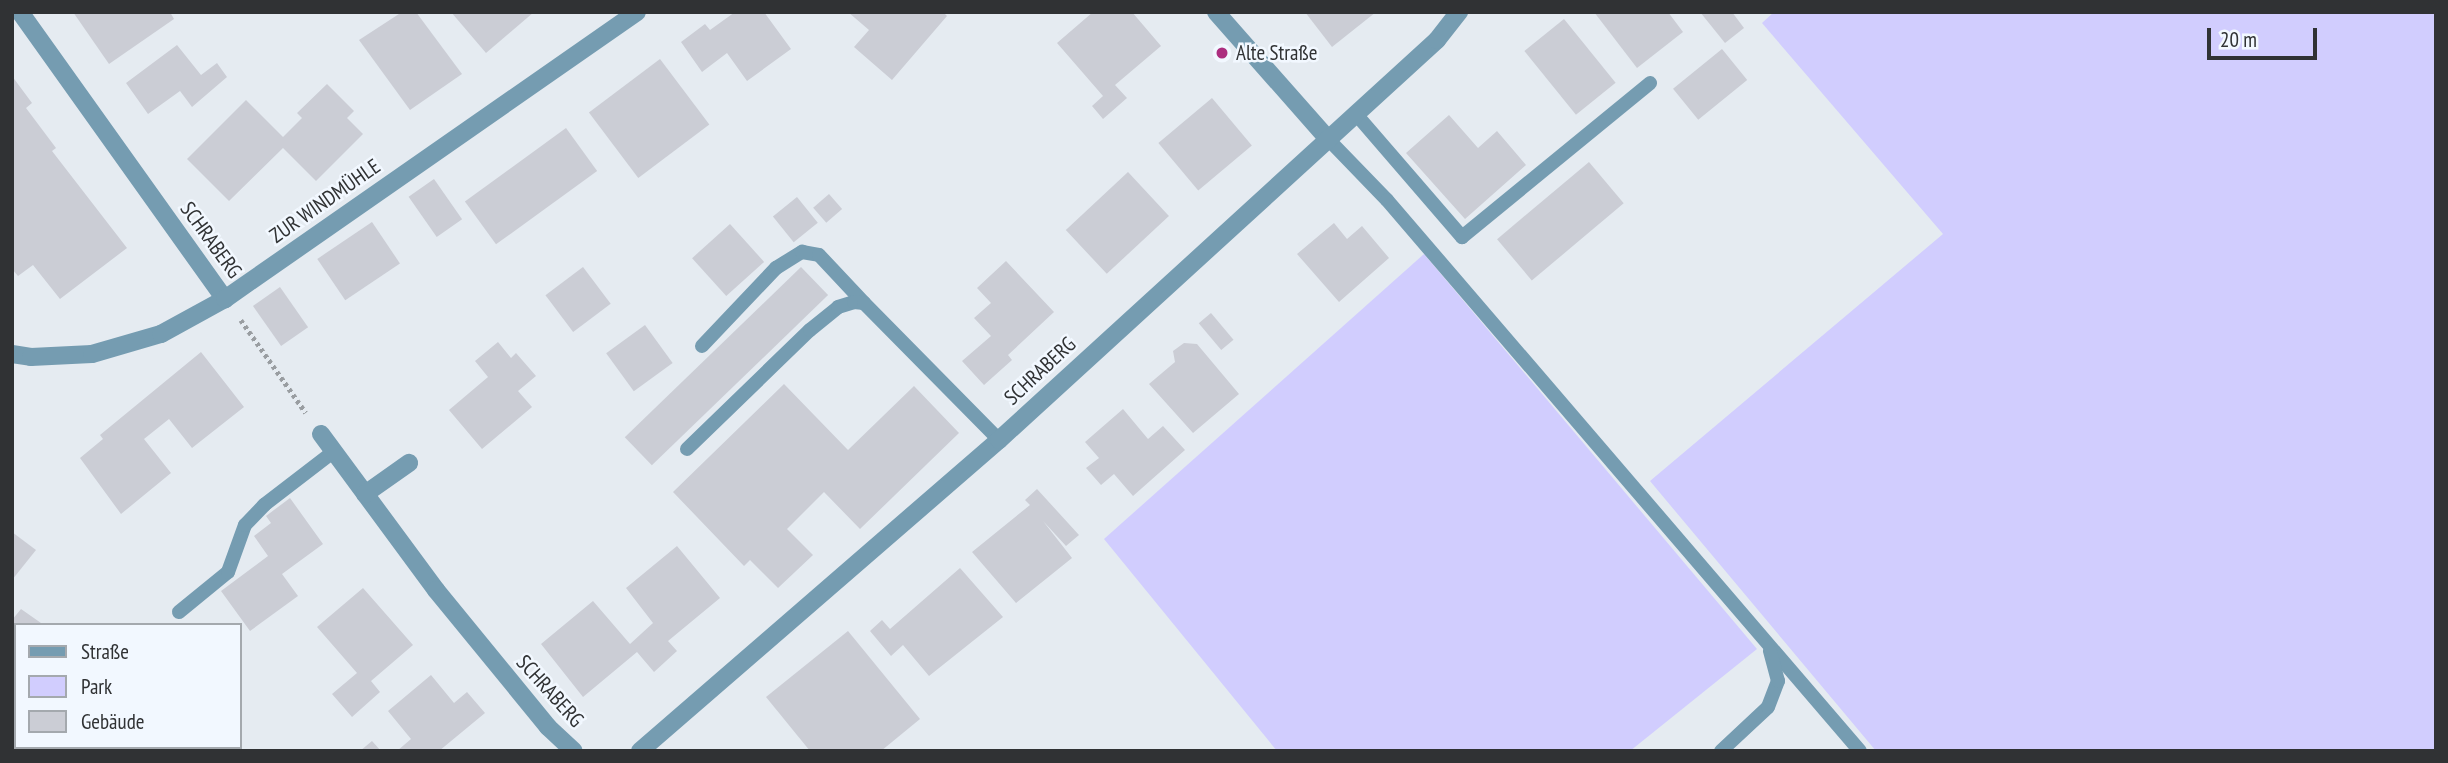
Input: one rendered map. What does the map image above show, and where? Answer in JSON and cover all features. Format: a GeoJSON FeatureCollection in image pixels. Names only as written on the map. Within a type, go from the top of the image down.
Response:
{"type":"FeatureCollection","features":[{"type":"Feature","properties":{"kind":"street","name":"SCHRABERG"},"geometry":{"type":"LineString","coordinates":[[20,12],[225,299]]}},
{"type":"Feature","properties":{"kind":"street","name":"ZUR WINDMÜHLE"},"geometry":{"type":"LineString","coordinates":[[12,354],[31,357],[92,354],[161,334],[225,299],[637,12]]}},
{"type":"Feature","properties":{"kind":"street"},"geometry":{"type":"LineString","coordinates":[[1216,12],[1327,138]]}},
{"type":"Feature","properties":{"kind":"street","name":"SCHRABERG"},"geometry":{"type":"LineString","coordinates":[[640,751],[999,440],[1437,40],[1459,12]]}},
{"type":"Feature","properties":{"kind":"street","name":"SCHRABERG"},"geometry":{"type":"LineString","coordinates":[[321,434],[453,611],[548,727],[574,751]]}},
{"type":"Feature","properties":{"kind":"street"},"geometry":{"type":"LineString","coordinates":[[365,494],[409,463]]}},
{"type":"Feature","properties":{"kind":"lane"},"geometry":{"type":"LineString","coordinates":[[1355,113],[1462,237],[1650,83]]}},
{"type":"Feature","properties":{"kind":"lane"},"geometry":{"type":"LineString","coordinates":[[1327,138],[1387,200],[1860,751]]}},
{"type":"Feature","properties":{"kind":"lane"},"geometry":{"type":"LineString","coordinates":[[702,346],[776,268],[802,252],[819,255],[999,440]]}},
{"type":"Feature","properties":{"kind":"lane"},"geometry":{"type":"LineString","coordinates":[[687,449],[838,307],[854,302],[864,303]]}},
{"type":"Feature","properties":{"kind":"lane"},"geometry":{"type":"LineString","coordinates":[[179,612],[228,572],[245,524],[264,505],[333,452]]}},
{"type":"Feature","properties":{"kind":"lane"},"geometry":{"type":"LineString","coordinates":[[1721,751],[1768,707],[1778,681],[1769,646]]}},
{"type":"Feature","properties":{"kind":"path","name":"SCHRABERG"},"geometry":{"type":"LineString","coordinates":[[225,299],[321,434]]}},
{"type":"Feature","properties":{"kind":"green space"},"geometry":{"type":"Polygon","coordinates":[[[1774,12],[2436,12],[2436,751],[1876,751],[1650,481],[1943,234],[1762,23],[1774,12]]]}},
{"type":"Feature","properties":{"kind":"green space"},"geometry":{"type":"Polygon","coordinates":[[[1424,254],[1757,649],[1630,751],[1277,751],[1104,539],[1424,254]]]}},
{"type":"Feature","properties":{"kind":"building"},"geometry":{"type":"Polygon","coordinates":[[[73,12],[170,12],[174,19],[109,64],[73,12]]]}},
{"type":"Feature","properties":{"kind":"building"},"geometry":{"type":"Polygon","coordinates":[[[402,12],[416,12],[462,74],[410,110],[359,40],[402,12]]]}},
{"type":"Feature","properties":{"kind":"building"},"geometry":{"type":"Polygon","coordinates":[[[451,12],[534,12],[486,53],[451,12]]]}},
{"type":"Feature","properties":{"kind":"building"},"geometry":{"type":"Polygon","coordinates":[[[735,12],[764,12],[791,49],[747,81],[727,53],[702,72],[681,42],[705,24],[710,30],[735,12]]]}},
{"type":"Feature","properties":{"kind":"building"},"geometry":{"type":"Polygon","coordinates":[[[848,12],[943,12],[947,16],[892,80],[854,47],[869,30],[848,12]]]}},
{"type":"Feature","properties":{"kind":"building"},"geometry":{"type":"Polygon","coordinates":[[[1093,12],[1132,12],[1161,46],[1115,85],[1127,98],[1103,119],[1092,106],[1103,96],[1057,43],[1093,12]]]}},
{"type":"Feature","properties":{"kind":"building"},"geometry":{"type":"Polygon","coordinates":[[[1305,12],[1376,12],[1332,47],[1305,12]]]}},
{"type":"Feature","properties":{"kind":"building"},"geometry":{"type":"Polygon","coordinates":[[[1594,12],[1668,12],[1683,32],[1637,68],[1594,12]]]}},
{"type":"Feature","properties":{"kind":"building"},"geometry":{"type":"Polygon","coordinates":[[[1700,12],[1732,12],[1744,28],[1725,43],[1700,12]]]}},
{"type":"Feature","properties":{"kind":"building"},"geometry":{"type":"Polygon","coordinates":[[[1564,19],[1616,83],[1576,115],[1524,51],[1564,19]]]}},
{"type":"Feature","properties":{"kind":"building"},"geometry":{"type":"Polygon","coordinates":[[[177,45],[201,75],[217,63],[227,77],[192,107],[180,91],[148,114],[126,83],[177,45]]]}},
{"type":"Feature","properties":{"kind":"building"},"geometry":{"type":"Polygon","coordinates":[[[1722,49],[1747,80],[1698,120],[1673,89],[1722,49]]]}},
{"type":"Feature","properties":{"kind":"building"},"geometry":{"type":"Polygon","coordinates":[[[660,59],[709,124],[638,178],[589,113],[660,59]]]}},
{"type":"Feature","properties":{"kind":"building"},"geometry":{"type":"Polygon","coordinates":[[[12,76],[32,103],[26,108],[56,148],[52,151],[127,248],[60,299],[33,265],[18,276],[12,269],[12,76]]]}},
{"type":"Feature","properties":{"kind":"building"},"geometry":{"type":"Polygon","coordinates":[[[327,84],[354,111],[347,118],[363,134],[316,181],[283,148],[229,201],[187,159],[246,100],[283,137],[302,118],[297,113],[327,84]]]}},
{"type":"Feature","properties":{"kind":"building"},"geometry":{"type":"Polygon","coordinates":[[[1212,98],[1252,145],[1198,190],[1158,143],[1212,98]]]}},
{"type":"Feature","properties":{"kind":"building"},"geometry":{"type":"Polygon","coordinates":[[[1449,115],[1478,148],[1497,131],[1526,165],[1465,219],[1406,153],[1449,115]]]}},
{"type":"Feature","properties":{"kind":"building"},"geometry":{"type":"Polygon","coordinates":[[[566,128],[597,171],[496,244],[465,201],[566,128]]]}},
{"type":"Feature","properties":{"kind":"building"},"geometry":{"type":"Polygon","coordinates":[[[1589,162],[1624,203],[1532,281],[1497,239],[1589,162]]]}},
{"type":"Feature","properties":{"kind":"building"},"geometry":{"type":"Polygon","coordinates":[[[1128,172],[1169,216],[1107,274],[1066,230],[1128,172]]]}},
{"type":"Feature","properties":{"kind":"building"},"geometry":{"type":"Polygon","coordinates":[[[434,179],[462,219],[437,237],[409,197],[434,179]]]}},
{"type":"Feature","properties":{"kind":"building"},"geometry":{"type":"Polygon","coordinates":[[[829,194],[842,209],[826,223],[813,208],[829,194]]]}},
{"type":"Feature","properties":{"kind":"building"},"geometry":{"type":"Polygon","coordinates":[[[797,197],[818,223],[794,242],[773,217],[797,197]]]}},
{"type":"Feature","properties":{"kind":"building"},"geometry":{"type":"Polygon","coordinates":[[[372,222],[400,263],[345,300],[317,259],[372,222]]]}},
{"type":"Feature","properties":{"kind":"building"},"geometry":{"type":"Polygon","coordinates":[[[1334,223],[1347,239],[1362,226],[1389,258],[1339,302],[1297,254],[1334,223]]]}},
{"type":"Feature","properties":{"kind":"building"},"geometry":{"type":"Polygon","coordinates":[[[730,224],[764,262],[726,296],[692,258],[730,224]]]}},
{"type":"Feature","properties":{"kind":"building"},"geometry":{"type":"Polygon","coordinates":[[[1006,261],[1054,312],[1008,355],[1012,360],[984,385],[962,361],[991,336],[974,318],[991,303],[977,288],[1006,261]]]}},
{"type":"Feature","properties":{"kind":"building"},"geometry":{"type":"Polygon","coordinates":[[[583,267],[611,304],[573,332],[545,295],[583,267]]]}},
{"type":"Feature","properties":{"kind":"building"},"geometry":{"type":"Polygon","coordinates":[[[801,267],[828,295],[652,465],[625,437],[801,267]]]}},
{"type":"Feature","properties":{"kind":"building"},"geometry":{"type":"Polygon","coordinates":[[[280,287],[308,327],[281,346],[253,306],[280,287]]]}},
{"type":"Feature","properties":{"kind":"building"},"geometry":{"type":"Polygon","coordinates":[[[1211,313],[1233,340],[1221,350],[1199,323],[1211,313]]]}},
{"type":"Feature","properties":{"kind":"building"},"geometry":{"type":"Polygon","coordinates":[[[645,325],[673,363],[634,391],[606,353],[645,325]]]}},
{"type":"Feature","properties":{"kind":"building"},"geometry":{"type":"Polygon","coordinates":[[[498,342],[511,358],[516,353],[536,376],[518,391],[532,407],[482,449],[449,410],[488,377],[475,361],[498,342]]]}},
{"type":"Feature","properties":{"kind":"building"},"geometry":{"type":"Polygon","coordinates":[[[1184,343],[1197,344],[1239,394],[1193,433],[1149,384],[1175,362],[1173,351],[1184,343]]]}},
{"type":"Feature","properties":{"kind":"building"},"geometry":{"type":"Polygon","coordinates":[[[201,352],[244,407],[192,448],[169,419],[144,439],[171,473],[121,514],[80,458],[103,439],[100,435],[201,352]]]}},
{"type":"Feature","properties":{"kind":"building"},"geometry":{"type":"Polygon","coordinates":[[[784,384],[848,450],[914,386],[959,433],[860,529],[824,492],[787,529],[813,555],[778,588],[750,560],[744,566],[673,492],[784,384]]]}},
{"type":"Feature","properties":{"kind":"building"},"geometry":{"type":"Polygon","coordinates":[[[1123,409],[1148,439],[1163,426],[1185,450],[1133,496],[1114,474],[1101,485],[1086,468],[1099,458],[1085,442],[1123,409]]]}},
{"type":"Feature","properties":{"kind":"building"},"geometry":{"type":"Polygon","coordinates":[[[1037,489],[1079,535],[1066,546],[1043,521],[1072,558],[1016,603],[972,552],[1030,505],[1025,500],[1037,489]]]}},
{"type":"Feature","properties":{"kind":"building"},"geometry":{"type":"Polygon","coordinates":[[[290,498],[323,544],[282,574],[298,596],[250,631],[221,591],[268,556],[254,536],[271,523],[266,516],[290,498]]]}},
{"type":"Feature","properties":{"kind":"building"},"geometry":{"type":"Polygon","coordinates":[[[12,532],[36,550],[12,580],[12,532]]]}},
{"type":"Feature","properties":{"kind":"building"},"geometry":{"type":"Polygon","coordinates":[[[677,546],[720,598],[668,641],[677,651],[654,672],[637,652],[583,697],[541,644],[593,601],[630,644],[653,623],[626,588],[677,546]]]}},
{"type":"Feature","properties":{"kind":"building"},"geometry":{"type":"Polygon","coordinates":[[[960,568],[1003,617],[929,676],[903,645],[891,656],[870,631],[882,620],[890,629],[960,568]]]}},
{"type":"Feature","properties":{"kind":"building"},"geometry":{"type":"Polygon","coordinates":[[[363,588],[413,645],[371,681],[380,692],[352,717],[332,694],[357,673],[317,627],[363,588]]]}},
{"type":"Feature","properties":{"kind":"building"},"geometry":{"type":"Polygon","coordinates":[[[21,609],[41,623],[14,623],[12,659],[12,620],[21,609]]]}},
{"type":"Feature","properties":{"kind":"building"},"geometry":{"type":"Polygon","coordinates":[[[848,631],[920,719],[881,751],[810,751],[766,697],[848,631]]]}},
{"type":"Feature","properties":{"kind":"building"},"geometry":{"type":"Polygon","coordinates":[[[431,675],[454,703],[467,692],[485,713],[439,751],[397,751],[411,739],[388,711],[431,675]]]}},
{"type":"Feature","properties":{"kind":"building"},"geometry":{"type":"Polygon","coordinates":[[[372,741],[381,751],[360,751],[372,741]]]}},
{"type":"Feature","properties":{"kind":"place","name":"Alte Straße"},"geometry":{"type":"Point","coordinates":[1222,53]}}]}
